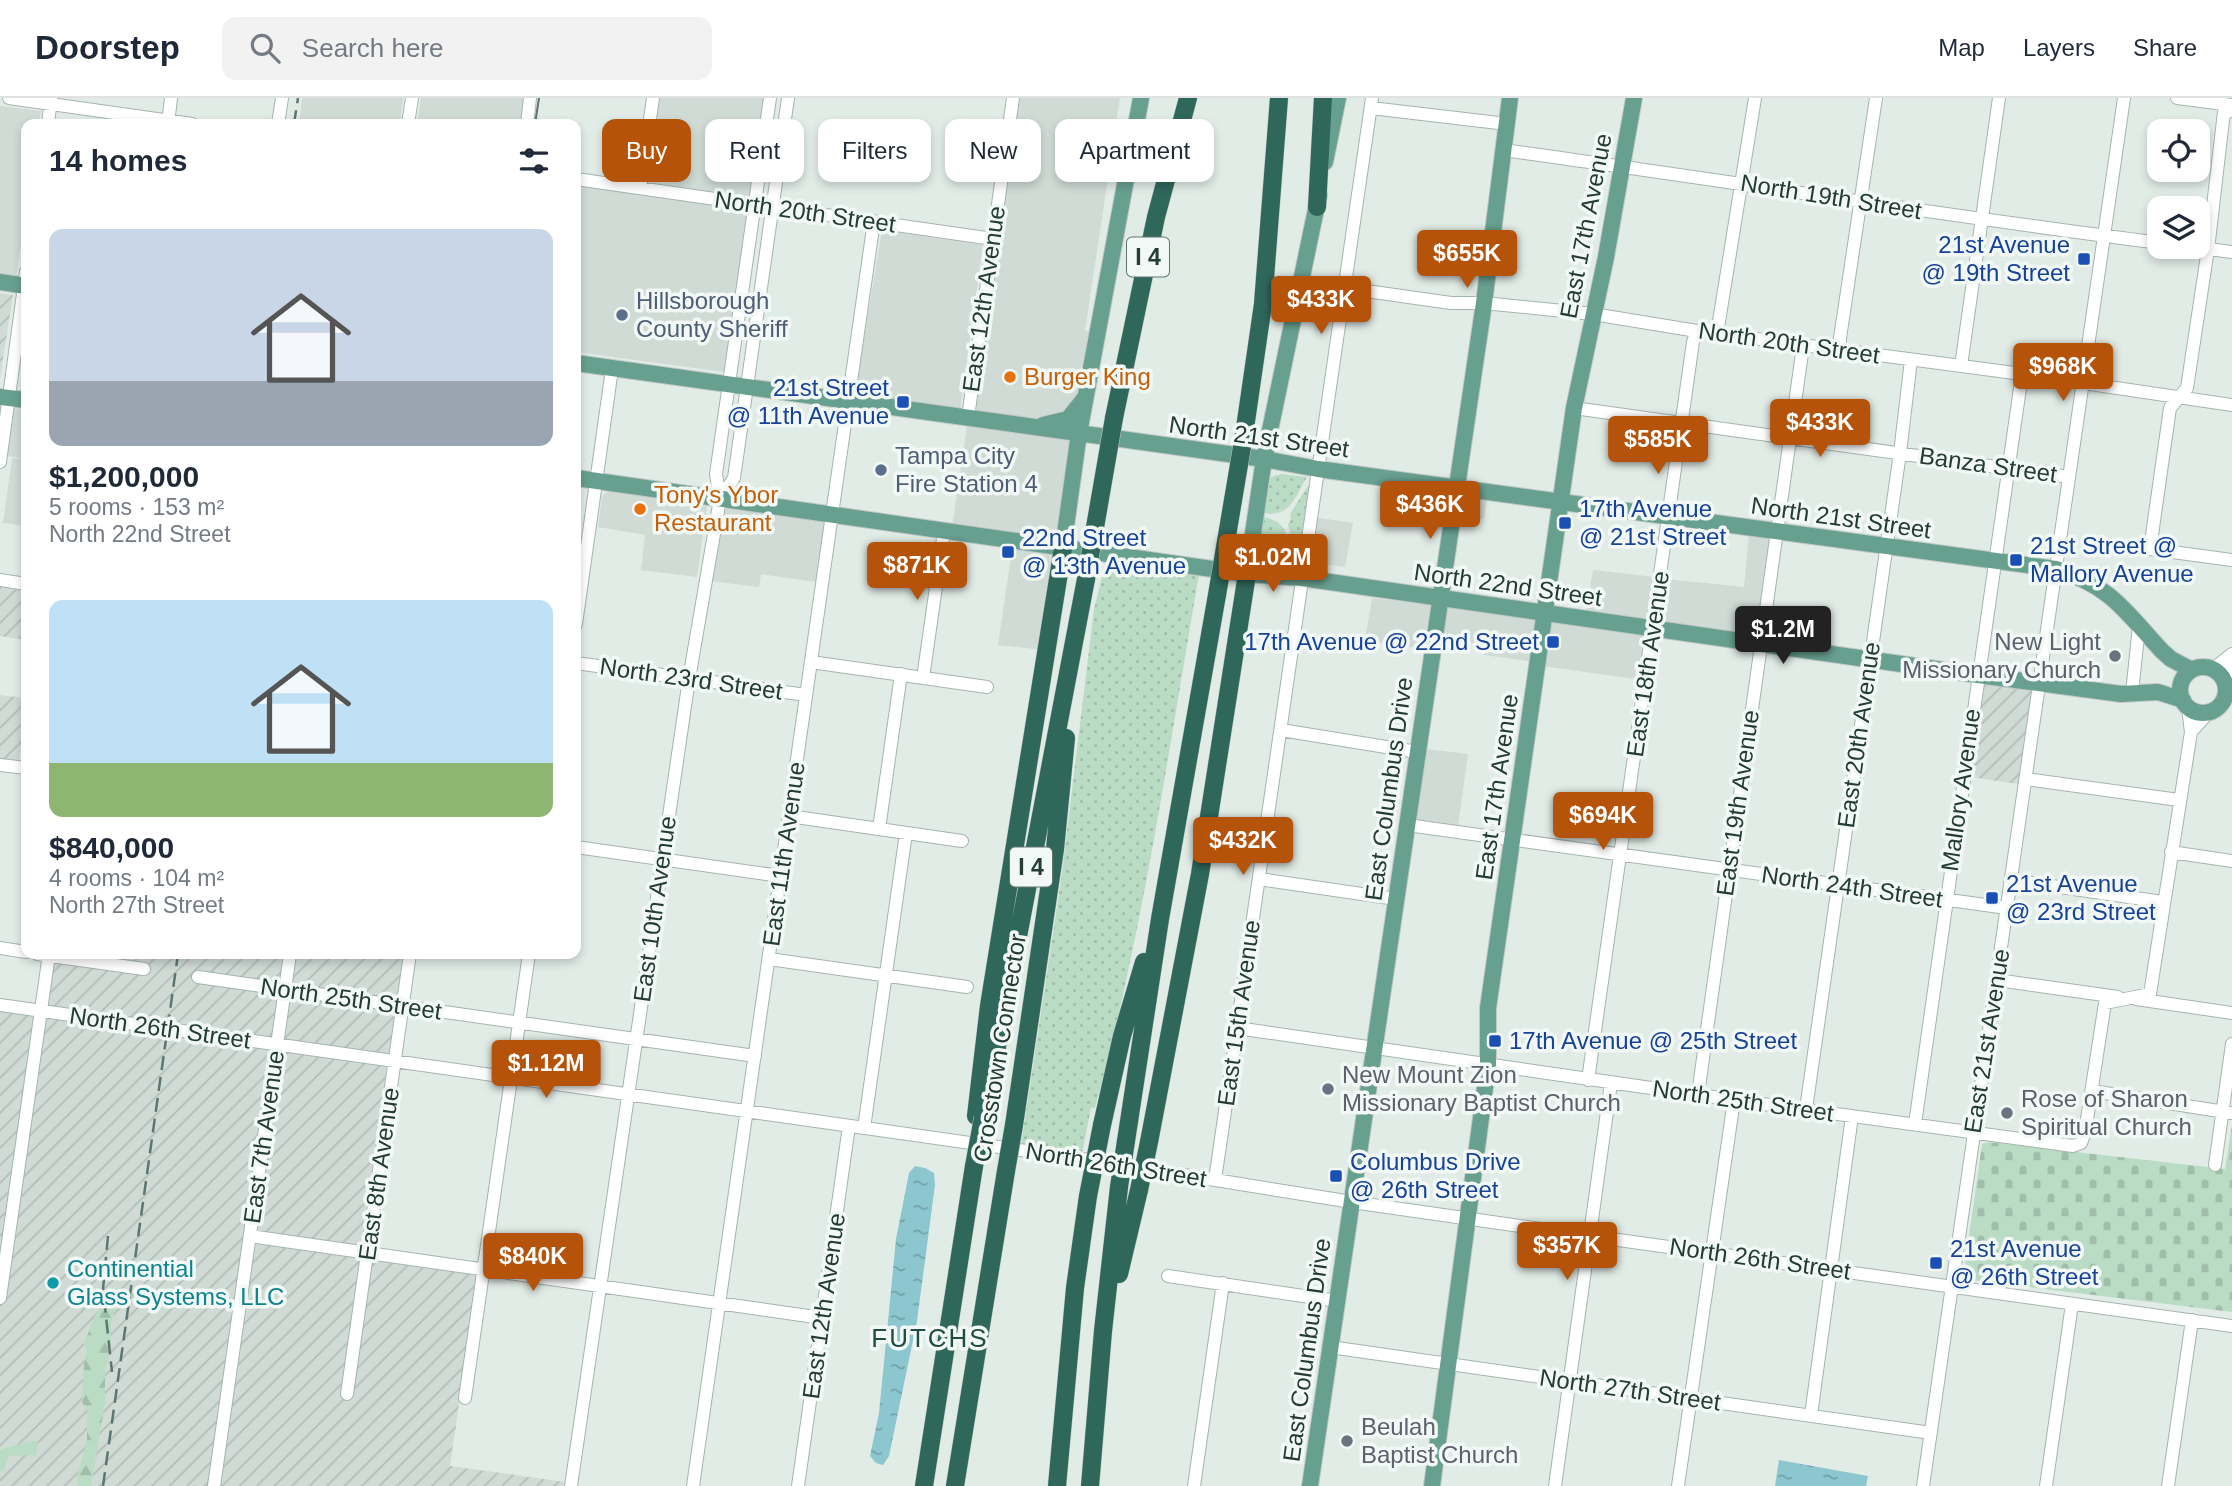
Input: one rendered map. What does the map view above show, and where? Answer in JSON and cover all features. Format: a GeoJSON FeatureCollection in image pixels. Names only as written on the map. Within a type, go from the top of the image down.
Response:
{"type":"FeatureCollection","features":[{"type":"Feature","properties":{"kind":"highway","name":"I 4"},"geometry":{"type":"LineString","coordinates":[[925,1486],[980,1117],[1079,617],[1114,418],[1156,217],[1188,98]]}},
{"type":"Feature","properties":{"kind":"highway"},"geometry":{"type":"LineString","coordinates":[[1090,1486],[1119,1187],[1160,919],[1244,435],[1263,304],[1279,98]]}},
{"type":"Feature","properties":{"kind":"highway"},"geometry":{"type":"LineString","coordinates":[[1317,207],[1323,98]]}},
{"type":"Feature","properties":{"kind":"highway"},"geometry":{"type":"LineString","coordinates":[[980,1117],[995,967],[1063,548]]}},
{"type":"Feature","properties":{"kind":"highway"},"geometry":{"type":"LineString","coordinates":[[1103,1331],[1139,1190],[1200,874],[1247,574]]}},
{"type":"Feature","properties":{"kind":"highway","name":"Crosstown Connector"},"geometry":{"type":"LineString","coordinates":[[955,1486],[1014,1125],[1055,849],[1079,617]]}},
{"type":"Feature","properties":{"kind":"highway"},"geometry":{"type":"LineString","coordinates":[[1057,1486],[1075,1288],[1088,1196],[1101,1125],[1133,997],[1160,919]]}},
{"type":"Feature","properties":{"kind":"main road"},"geometry":{"type":"LineString","coordinates":[[1063,548],[1079,433],[1142,98]]}},
{"type":"Feature","properties":{"kind":"main road"},"geometry":{"type":"LineString","coordinates":[[1247,574],[1264,459],[1338,98]]}},
{"type":"Feature","properties":{"kind":"main road","name":"East Columbus Drive"},"geometry":{"type":"LineString","coordinates":[[1310,1486],[1484,303],[1510,98]]}},
{"type":"Feature","properties":{"kind":"main road","name":"East 17th Avenue"},"geometry":{"type":"LineString","coordinates":[[1432,1486],[1488,1065],[1488,1008],[1574,408],[1606,257],[1634,98]]}},
{"type":"Feature","properties":{"kind":"main road"},"geometry":{"type":"LineString","coordinates":[[0,282],[21,281]]}},
{"type":"Feature","properties":{"kind":"main road","name":"North 21st Street"},"geometry":{"type":"LineString","coordinates":[[581,364],[1264,459],[1318,469],[2056,569],[2088,580],[2099,587],[2123,607],[2171,659],[2192,670]]}},
{"type":"Feature","properties":{"kind":"main road"},"geometry":{"type":"LineString","coordinates":[[1030,426],[1068,419],[1086,395]]}},
{"type":"Feature","properties":{"kind":"main road","name":"North 22nd Street"},"geometry":{"type":"LineString","coordinates":[[581,479],[1978,675],[2132,693],[2158,692],[2185,704]]}},
{"type":"Feature","properties":{"kind":"main road"},"geometry":{"type":"LineString","coordinates":[[2192,670],[2212,670],[2222,678],[2224,700],[2195,712],[2185,704],[2181,685],[2192,670]]}},
{"type":"Feature","properties":{"kind":"street"},"geometry":{"type":"LineString","coordinates":[[9,98],[51,101],[151,119]]}},
{"type":"Feature","properties":{"kind":"street"},"geometry":{"type":"LineString","coordinates":[[168,119],[171,98]]}},
{"type":"Feature","properties":{"kind":"street"},"geometry":{"type":"LineString","coordinates":[[279,119],[282,98]]}},
{"type":"Feature","properties":{"kind":"street"},"geometry":{"type":"LineString","coordinates":[[409,119],[412,98]]}},
{"type":"Feature","properties":{"kind":"street"},"geometry":{"type":"LineString","coordinates":[[528,119],[530,98]]}},
{"type":"Feature","properties":{"kind":"street"},"geometry":{"type":"LineString","coordinates":[[640,188],[653,98]]}},
{"type":"Feature","properties":{"kind":"street"},"geometry":{"type":"LineString","coordinates":[[720,499],[716,474],[770,98]]}},
{"type":"Feature","properties":{"kind":"street"},"geometry":{"type":"LineString","coordinates":[[720,499],[734,478],[788,98]]}},
{"type":"Feature","properties":{"kind":"street","name":"East 12th Avenue"},"geometry":{"type":"LineString","coordinates":[[968,417],[1013,98]]}},
{"type":"Feature","properties":{"kind":"street"},"geometry":{"type":"LineString","coordinates":[[1717,334],[1755,98]]}},
{"type":"Feature","properties":{"kind":"street"},"geometry":{"type":"LineString","coordinates":[[1840,351],[1876,98]]}},
{"type":"Feature","properties":{"kind":"street"},"geometry":{"type":"LineString","coordinates":[[1961,366],[1999,98]]}},
{"type":"Feature","properties":{"kind":"street","name":"East 21st Avenue"},"geometry":{"type":"LineString","coordinates":[[1923,1486],[2124,98]]}},
{"type":"Feature","properties":{"kind":"street"},"geometry":{"type":"LineString","coordinates":[[2177,98],[2232,105]]}},
{"type":"Feature","properties":{"kind":"street"},"geometry":{"type":"LineString","coordinates":[[49,119],[51,101]]}},
{"type":"Feature","properties":{"kind":"street"},"geometry":{"type":"LineString","coordinates":[[1371,103],[1507,124]]}},
{"type":"Feature","properties":{"kind":"street","name":"East 15th Avenue"},"geometry":{"type":"LineString","coordinates":[[1214,1180],[1371,103]]}},
{"type":"Feature","properties":{"kind":"street"},"geometry":{"type":"LineString","coordinates":[[2210,232],[2224,112],[2232,111]]}},
{"type":"Feature","properties":{"kind":"street","name":"North 19th Street"},"geometry":{"type":"LineString","coordinates":[[1503,150],[1981,220],[2147,241]]}},
{"type":"Feature","properties":{"kind":"street","name":"North 20th Street"},"geometry":{"type":"LineString","coordinates":[[581,180],[993,239]]}},
{"type":"Feature","properties":{"kind":"street","name":"East 11th Avenue"},"geometry":{"type":"LineString","coordinates":[[693,1486],[874,221]]}},
{"type":"Feature","properties":{"kind":"street"},"geometry":{"type":"LineString","coordinates":[[2210,249],[2232,252]]}},
{"type":"Feature","properties":{"kind":"street"},"geometry":{"type":"LineString","coordinates":[[2206,259],[2187,388],[2170,408],[2150,549],[2232,560]]}},
{"type":"Feature","properties":{"kind":"street","name":"North 20th Street"},"geometry":{"type":"LineString","coordinates":[[1345,288],[1451,303],[1484,303],[1592,314],[1717,334],[2232,405]]}},
{"type":"Feature","properties":{"kind":"street"},"geometry":{"type":"LineString","coordinates":[[0,461],[5,397],[21,309]]}},
{"type":"Feature","properties":{"kind":"street","name":"East 18th Avenue"},"geometry":{"type":"LineString","coordinates":[[1588,1080],[1693,342],[1697,331]]}},
{"type":"Feature","properties":{"kind":"street","name":"East 19th Avenue"},"geometry":{"type":"LineString","coordinates":[[1698,1094],[1803,346]]}},
{"type":"Feature","properties":{"kind":"street","name":"East 20th Avenue"},"geometry":{"type":"LineString","coordinates":[[1806,1109],[1911,360]]}},
{"type":"Feature","properties":{"kind":"street"},"geometry":{"type":"LineString","coordinates":[[581,588],[612,369]]}},
{"type":"Feature","properties":{"kind":"street","name":"Mallory Avenue"},"geometry":{"type":"LineString","coordinates":[[1915,1124],[2022,374]]}},
{"type":"Feature","properties":{"kind":"street","name":"Banza Street"},"geometry":{"type":"LineString","coordinates":[[1574,408],[2069,477]]}},
{"type":"Feature","properties":{"kind":"street","name":"East 10th Avenue"},"geometry":{"type":"LineString","coordinates":[[571,1486],[689,679],[720,499]]}},
{"type":"Feature","properties":{"kind":"street"},"geometry":{"type":"LineString","coordinates":[[923,678],[944,531]]}},
{"type":"Feature","properties":{"kind":"street"},"geometry":{"type":"LineString","coordinates":[[0,580],[21,583]]}},
{"type":"Feature","properties":{"kind":"street"},"geometry":{"type":"LineString","coordinates":[[2132,693],[2139,626]]}},
{"type":"Feature","properties":{"kind":"street"},"geometry":{"type":"LineString","coordinates":[[2212,670],[2232,657]]}},
{"type":"Feature","properties":{"kind":"street"},"geometry":{"type":"LineString","coordinates":[[2191,732],[2224,700],[2232,657]]}},
{"type":"Feature","properties":{"kind":"street","name":"North 23rd Street"},"geometry":{"type":"LineString","coordinates":[[811,662],[987,687]]}},
{"type":"Feature","properties":{"kind":"street","name":"North 23rd Street"},"geometry":{"type":"LineString","coordinates":[[581,664],[806,695]]}},
{"type":"Feature","properties":{"kind":"street"},"geometry":{"type":"LineString","coordinates":[[878,829],[901,674]]}},
{"type":"Feature","properties":{"kind":"street"},"geometry":{"type":"LineString","coordinates":[[2185,704],[2191,732],[2150,993],[2105,1003],[2092,1091],[2227,1112]]}},
{"type":"Feature","properties":{"kind":"street"},"geometry":{"type":"LineString","coordinates":[[1281,730],[1417,751]]}},
{"type":"Feature","properties":{"kind":"street"},"geometry":{"type":"LineString","coordinates":[[0,765],[21,767]]}},
{"type":"Feature","properties":{"kind":"street"},"geometry":{"type":"LineString","coordinates":[[2026,779],[2179,800]]}},
{"type":"Feature","properties":{"kind":"street"},"geometry":{"type":"LineString","coordinates":[[789,816],[961,841]]}},
{"type":"Feature","properties":{"kind":"street","name":"North 24th Street"},"geometry":{"type":"LineString","coordinates":[[1407,825],[2007,908]]}},
{"type":"Feature","properties":{"kind":"street"},"geometry":{"type":"LineString","coordinates":[[864,1128],[906,833]]}},
{"type":"Feature","properties":{"kind":"street"},"geometry":{"type":"LineString","coordinates":[[581,848],[780,876]]}},
{"type":"Feature","properties":{"kind":"street"},"geometry":{"type":"LineString","coordinates":[[2171,852],[2232,861]]}},
{"type":"Feature","properties":{"kind":"street"},"geometry":{"type":"LineString","coordinates":[[1259,879],[1396,899]]}},
{"type":"Feature","properties":{"kind":"street"},"geometry":{"type":"LineString","coordinates":[[2011,880],[2163,902]]}},
{"type":"Feature","properties":{"kind":"street"},"geometry":{"type":"LineString","coordinates":[[0,948],[21,951]]}},
{"type":"Feature","properties":{"kind":"street"},"geometry":{"type":"LineString","coordinates":[[769,958],[967,987]]}},
{"type":"Feature","properties":{"kind":"street"},"geometry":{"type":"LineString","coordinates":[[0,1298],[41,1011],[45,959]]}},
{"type":"Feature","properties":{"kind":"street"},"geometry":{"type":"LineString","coordinates":[[78,959],[144,969]]}},
{"type":"Feature","properties":{"kind":"street","name":"East 7th Avenue"},"geometry":{"type":"LineString","coordinates":[[214,1486],[289,959]]}},
{"type":"Feature","properties":{"kind":"street","name":"East 8th Avenue"},"geometry":{"type":"LineString","coordinates":[[347,1394],[409,959]]}},
{"type":"Feature","properties":{"kind":"street"},"geometry":{"type":"LineString","coordinates":[[465,1398],[528,959]]}},
{"type":"Feature","properties":{"kind":"street","name":"North 25th Street"},"geometry":{"type":"LineString","coordinates":[[198,977],[755,1056]]}},
{"type":"Feature","properties":{"kind":"street"},"geometry":{"type":"LineString","coordinates":[[1997,980],[2232,1013]]}},
{"type":"Feature","properties":{"kind":"street","name":"North 26th Street"},"geometry":{"type":"LineString","coordinates":[[0,1005],[864,1128],[1352,1202],[2232,1325]]}},
{"type":"Feature","properties":{"kind":"street","name":"North 25th Street"},"geometry":{"type":"LineString","coordinates":[[1237,1028],[1588,1080],[2073,1146],[2081,1143],[2092,1091]]}},
{"type":"Feature","properties":{"kind":"street"},"geometry":{"type":"LineString","coordinates":[[2215,1165],[2227,1112],[2232,1044]]}},
{"type":"Feature","properties":{"kind":"street"},"geometry":{"type":"LineString","coordinates":[[1555,1486],[1611,1083]]}},
{"type":"Feature","properties":{"kind":"street"},"geometry":{"type":"LineString","coordinates":[[1678,1486],[1734,1100]]}},
{"type":"Feature","properties":{"kind":"street"},"geometry":{"type":"LineString","coordinates":[[1811,1415],[1852,1116]]}},
{"type":"Feature","properties":{"kind":"street","name":"East 12th Avenue"},"geometry":{"type":"LineString","coordinates":[[798,1486],[849,1126]]}},
{"type":"Feature","properties":{"kind":"street"},"geometry":{"type":"LineString","coordinates":[[0,1189],[15,1192]]}},
{"type":"Feature","properties":{"kind":"street"},"geometry":{"type":"LineString","coordinates":[[250,1236],[822,1318]]}},
{"type":"Feature","properties":{"kind":"street"},"geometry":{"type":"LineString","coordinates":[[1168,1276],[1336,1301]]}},
{"type":"Feature","properties":{"kind":"street"},"geometry":{"type":"LineString","coordinates":[[1194,1486],[1223,1283]]}},
{"type":"Feature","properties":{"kind":"street"},"geometry":{"type":"LineString","coordinates":[[2046,1486],[2073,1304]]}},
{"type":"Feature","properties":{"kind":"street"},"geometry":{"type":"LineString","coordinates":[[2168,1486],[2192,1320]]}},
{"type":"Feature","properties":{"kind":"street","name":"North 27th Street"},"geometry":{"type":"LineString","coordinates":[[1330,1348],[1931,1433]]}},
{"type":"Feature","properties":{"kind":"shaded area"},"geometry":{"type":"Polygon","coordinates":[[[302,98],[403,98],[401,119],[300,119],[302,98]]]}},
{"type":"Feature","properties":{"kind":"shaded area"},"geometry":{"type":"Polygon","coordinates":[[[421,98],[524,98],[521,119],[418,119],[421,98]]]}},
{"type":"Feature","properties":{"kind":"shaded area"},"geometry":{"type":"Polygon","coordinates":[[[659,98],[764,98],[761,119],[705,119],[705,182],[752,182],[724,372],[581,353],[581,186],[645,194],[647,182],[691,182],[691,119],[656,119],[659,98]]]}},
{"type":"Feature","properties":{"kind":"shaded area"},"geometry":{"type":"Polygon","coordinates":[[[1015,98],[1120,98],[1117,119],[1055,119],[1055,182],[1107,182],[1085,331],[1095,332],[1044,650],[998,645],[1014,536],[952,528],[1003,182],[1041,182],[1041,119],[1012,119],[1015,98]]]}},
{"type":"Feature","properties":{"kind":"shaded area"},"geometry":{"type":"Polygon","coordinates":[[[0,106],[41,111],[40,119],[21,119],[21,244],[16,277],[0,275],[0,106]]]}},
{"type":"Feature","properties":{"kind":"shaded area"},"geometry":{"type":"Polygon","coordinates":[[[882,230],[983,245],[960,410],[855,392],[882,230]]]}},
{"type":"Feature","properties":{"kind":"shaded area"},"geometry":{"type":"Polygon","coordinates":[[[0,293],[13,295],[0,378],[0,293]]]}},
{"type":"Feature","properties":{"kind":"shaded area"},"geometry":{"type":"Polygon","coordinates":[[[0,406],[21,409],[21,458],[0,455],[0,406]]]}},
{"type":"Feature","properties":{"kind":"shaded area"},"geometry":{"type":"Polygon","coordinates":[[[12,458],[21,459],[21,525],[3,523],[12,458]]]}},
{"type":"Feature","properties":{"kind":"shaded area"},"geometry":{"type":"Polygon","coordinates":[[[609,491],[707,506],[697,577],[641,570],[645,535],[598,527],[602,496],[609,491]]]}},
{"type":"Feature","properties":{"kind":"shaded area"},"geometry":{"type":"Polygon","coordinates":[[[1462,497],[1487,500],[1484,519],[1460,516],[1462,497]]]}},
{"type":"Feature","properties":{"kind":"shaded area"},"geometry":{"type":"Polygon","coordinates":[[[733,507],[825,521],[816,582],[761,574],[759,587],[711,581],[721,511],[733,507]]]}},
{"type":"Feature","properties":{"kind":"shaded area"},"geometry":{"type":"Polygon","coordinates":[[[1313,517],[1353,523],[1345,567],[1306,562],[1313,517]]]}},
{"type":"Feature","properties":{"kind":"shaded area"},"geometry":{"type":"Polygon","coordinates":[[[1749,533],[1771,536],[1756,638],[1659,625],[1666,579],[1744,587],[1749,533]]]}},
{"type":"Feature","properties":{"kind":"shaded area"},"geometry":{"type":"Polygon","coordinates":[[[1593,570],[1655,577],[1648,623],[1586,615],[1593,570]]]}},
{"type":"Feature","properties":{"kind":"shaded area"},"geometry":{"type":"Polygon","coordinates":[[[0,587],[21,590],[21,639],[0,636],[0,587]]]}},
{"type":"Feature","properties":{"kind":"shaded area"},"geometry":{"type":"Polygon","coordinates":[[[1372,598],[1540,618],[1535,662],[1484,655],[1485,645],[1427,638],[1424,649],[1365,641],[1372,598]]]}},
{"type":"Feature","properties":{"kind":"shaded area"},"geometry":{"type":"Polygon","coordinates":[[[1556,620],[1649,632],[1643,680],[1542,666],[1549,625],[1556,620]]]}},
{"type":"Feature","properties":{"kind":"shaded area"},"geometry":{"type":"Polygon","coordinates":[[[1980,674],[2040,684],[2024,785],[1964,776],[1980,674]]]}},
{"type":"Feature","properties":{"kind":"shaded area"},"geometry":{"type":"Polygon","coordinates":[[[0,695],[21,697],[19,761],[0,759],[0,695]]]}},
{"type":"Feature","properties":{"kind":"shaded area"},"geometry":{"type":"Polygon","coordinates":[[[1426,749],[1468,754],[1458,827],[1416,822],[1426,749]]]}},
{"type":"Feature","properties":{"kind":"shaded area"},"geometry":{"type":"Polygon","coordinates":[[[50,959],[403,959],[359,1255],[478,1274],[450,1466],[565,1482],[565,1486],[0,1486],[0,1003],[43,1009],[50,959]]]}},
{"type":"Feature","properties":{"kind":"green space"},"geometry":{"type":"Polygon","coordinates":[[[1281,474],[1307,477],[1286,509],[1264,513],[1271,477],[1281,474]]]}},
{"type":"Feature","properties":{"kind":"green space"},"geometry":{"type":"Polygon","coordinates":[[[1312,479],[1297,566],[1288,524],[1291,520],[1290,514],[1312,479]]]}},
{"type":"Feature","properties":{"kind":"green space"},"geometry":{"type":"Polygon","coordinates":[[[1263,517],[1279,523],[1287,534],[1293,567],[1262,562],[1257,551],[1263,517]]]}},
{"type":"Feature","properties":{"kind":"green space"},"geometry":{"type":"Polygon","coordinates":[[[1106,560],[1199,575],[1141,909],[1112,1042],[1095,1108],[1091,1108],[1082,1154],[1021,1145],[1061,880],[1094,609],[1106,560]]]}},
{"type":"Feature","properties":{"kind":"green space"},"geometry":{"type":"Polygon","coordinates":[[[2232,1125],[2232,1312],[1963,1279],[1982,1144],[1988,1142],[2225,1169],[2232,1125]]]}},
{"type":"Feature","properties":{"kind":"green space"},"geometry":{"type":"Polygon","coordinates":[[[109,1304],[116,1307],[111,1322],[111,1350],[105,1369],[105,1403],[91,1486],[77,1486],[77,1476],[87,1440],[87,1411],[82,1402],[87,1350],[83,1343],[98,1311],[109,1304]]]}},
{"type":"Feature","properties":{"kind":"green space"},"geometry":{"type":"Polygon","coordinates":[[[38,1442],[36,1455],[8,1456],[4,1471],[0,1471],[0,1451],[38,1442]]]}},
{"type":"Feature","properties":{"kind":"water"},"geometry":{"type":"Polygon","coordinates":[[[915,1166],[934,1173],[935,1185],[917,1321],[889,1456],[883,1465],[876,1463],[870,1456],[879,1413],[896,1239],[909,1173],[915,1166]]]}},
{"type":"Feature","properties":{"kind":"water"},"geometry":{"type":"Polygon","coordinates":[[[1779,1460],[1868,1476],[1866,1486],[1775,1486],[1779,1460]]]}},
{"type":"Feature","properties":{"kind":"tram line"},"geometry":{"type":"LineString","coordinates":[[536,119],[539,98]]}},
{"type":"Feature","properties":{"kind":"railway"},"geometry":{"type":"LineString","coordinates":[[295,119],[298,98]]}},
{"type":"Feature","properties":{"kind":"railway"},"geometry":{"type":"LineString","coordinates":[[103,1486],[177,959]]}},
{"type":"Feature","properties":{"kind":"railway"},"geometry":{"type":"LineString","coordinates":[[108,1236],[103,1289],[112,1372]]}},
{"type":"Feature","properties":{"kind":"place","name":"21st Avenue @ 19th Street"},"geometry":{"type":"Point","coordinates":[2084,259]}},
{"type":"Feature","properties":{"kind":"place","name":"Hillsborough County Sheriff"},"geometry":{"type":"Point","coordinates":[622,315]}},
{"type":"Feature","properties":{"kind":"place","name":"Burger King"},"geometry":{"type":"Point","coordinates":[1010,377]}},
{"type":"Feature","properties":{"kind":"place","name":"21st Street @ 11th Avenue"},"geometry":{"type":"Point","coordinates":[903,402]}},
{"type":"Feature","properties":{"kind":"place","name":"Tampa City Fire Station 4"},"geometry":{"type":"Point","coordinates":[881,470]}},
{"type":"Feature","properties":{"kind":"place","name":"Tony's Ybor Restaurant"},"geometry":{"type":"Point","coordinates":[640,509]}},
{"type":"Feature","properties":{"kind":"place","name":"17th Avenue @ 21st Street"},"geometry":{"type":"Point","coordinates":[1565,523]}},
{"type":"Feature","properties":{"kind":"place","name":"22nd Street @ 13th Avenue"},"geometry":{"type":"Point","coordinates":[1008,552]}},
{"type":"Feature","properties":{"kind":"place","name":"21st Street @ Mallory Avenue"},"geometry":{"type":"Point","coordinates":[2016,560]}},
{"type":"Feature","properties":{"kind":"place","name":"17th Avenue @ 22nd Street"},"geometry":{"type":"Point","coordinates":[1553,642]}},
{"type":"Feature","properties":{"kind":"place","name":"New Light Missionary Church"},"geometry":{"type":"Point","coordinates":[2115,656]}},
{"type":"Feature","properties":{"kind":"place","name":"21st Avenue @ 23rd Street"},"geometry":{"type":"Point","coordinates":[1992,898]}},
{"type":"Feature","properties":{"kind":"place","name":"17th Avenue @ 25th Street"},"geometry":{"type":"Point","coordinates":[1495,1041]}},
{"type":"Feature","properties":{"kind":"place","name":"New Mount Zion Missionary Baptist Church"},"geometry":{"type":"Point","coordinates":[1328,1089]}},
{"type":"Feature","properties":{"kind":"place","name":"Rose of Sharon Spiritual Church"},"geometry":{"type":"Point","coordinates":[2007,1113]}},
{"type":"Feature","properties":{"kind":"place","name":"Columbus Drive @ 26th Street"},"geometry":{"type":"Point","coordinates":[1336,1176]}},
{"type":"Feature","properties":{"kind":"place","name":"21st Avenue @ 26th Street"},"geometry":{"type":"Point","coordinates":[1936,1263]}},
{"type":"Feature","properties":{"kind":"place","name":"Continential Glass Systems, LLC"},"geometry":{"type":"Point","coordinates":[53,1283]}},
{"type":"Feature","properties":{"kind":"place","name":"Beulah Baptist Church"},"geometry":{"type":"Point","coordinates":[1347,1441]}},
{"type":"Feature","properties":{"kind":"district","name":"FUTCHS"},"geometry":{"type":"Point","coordinates":[930,1338]}}]}
